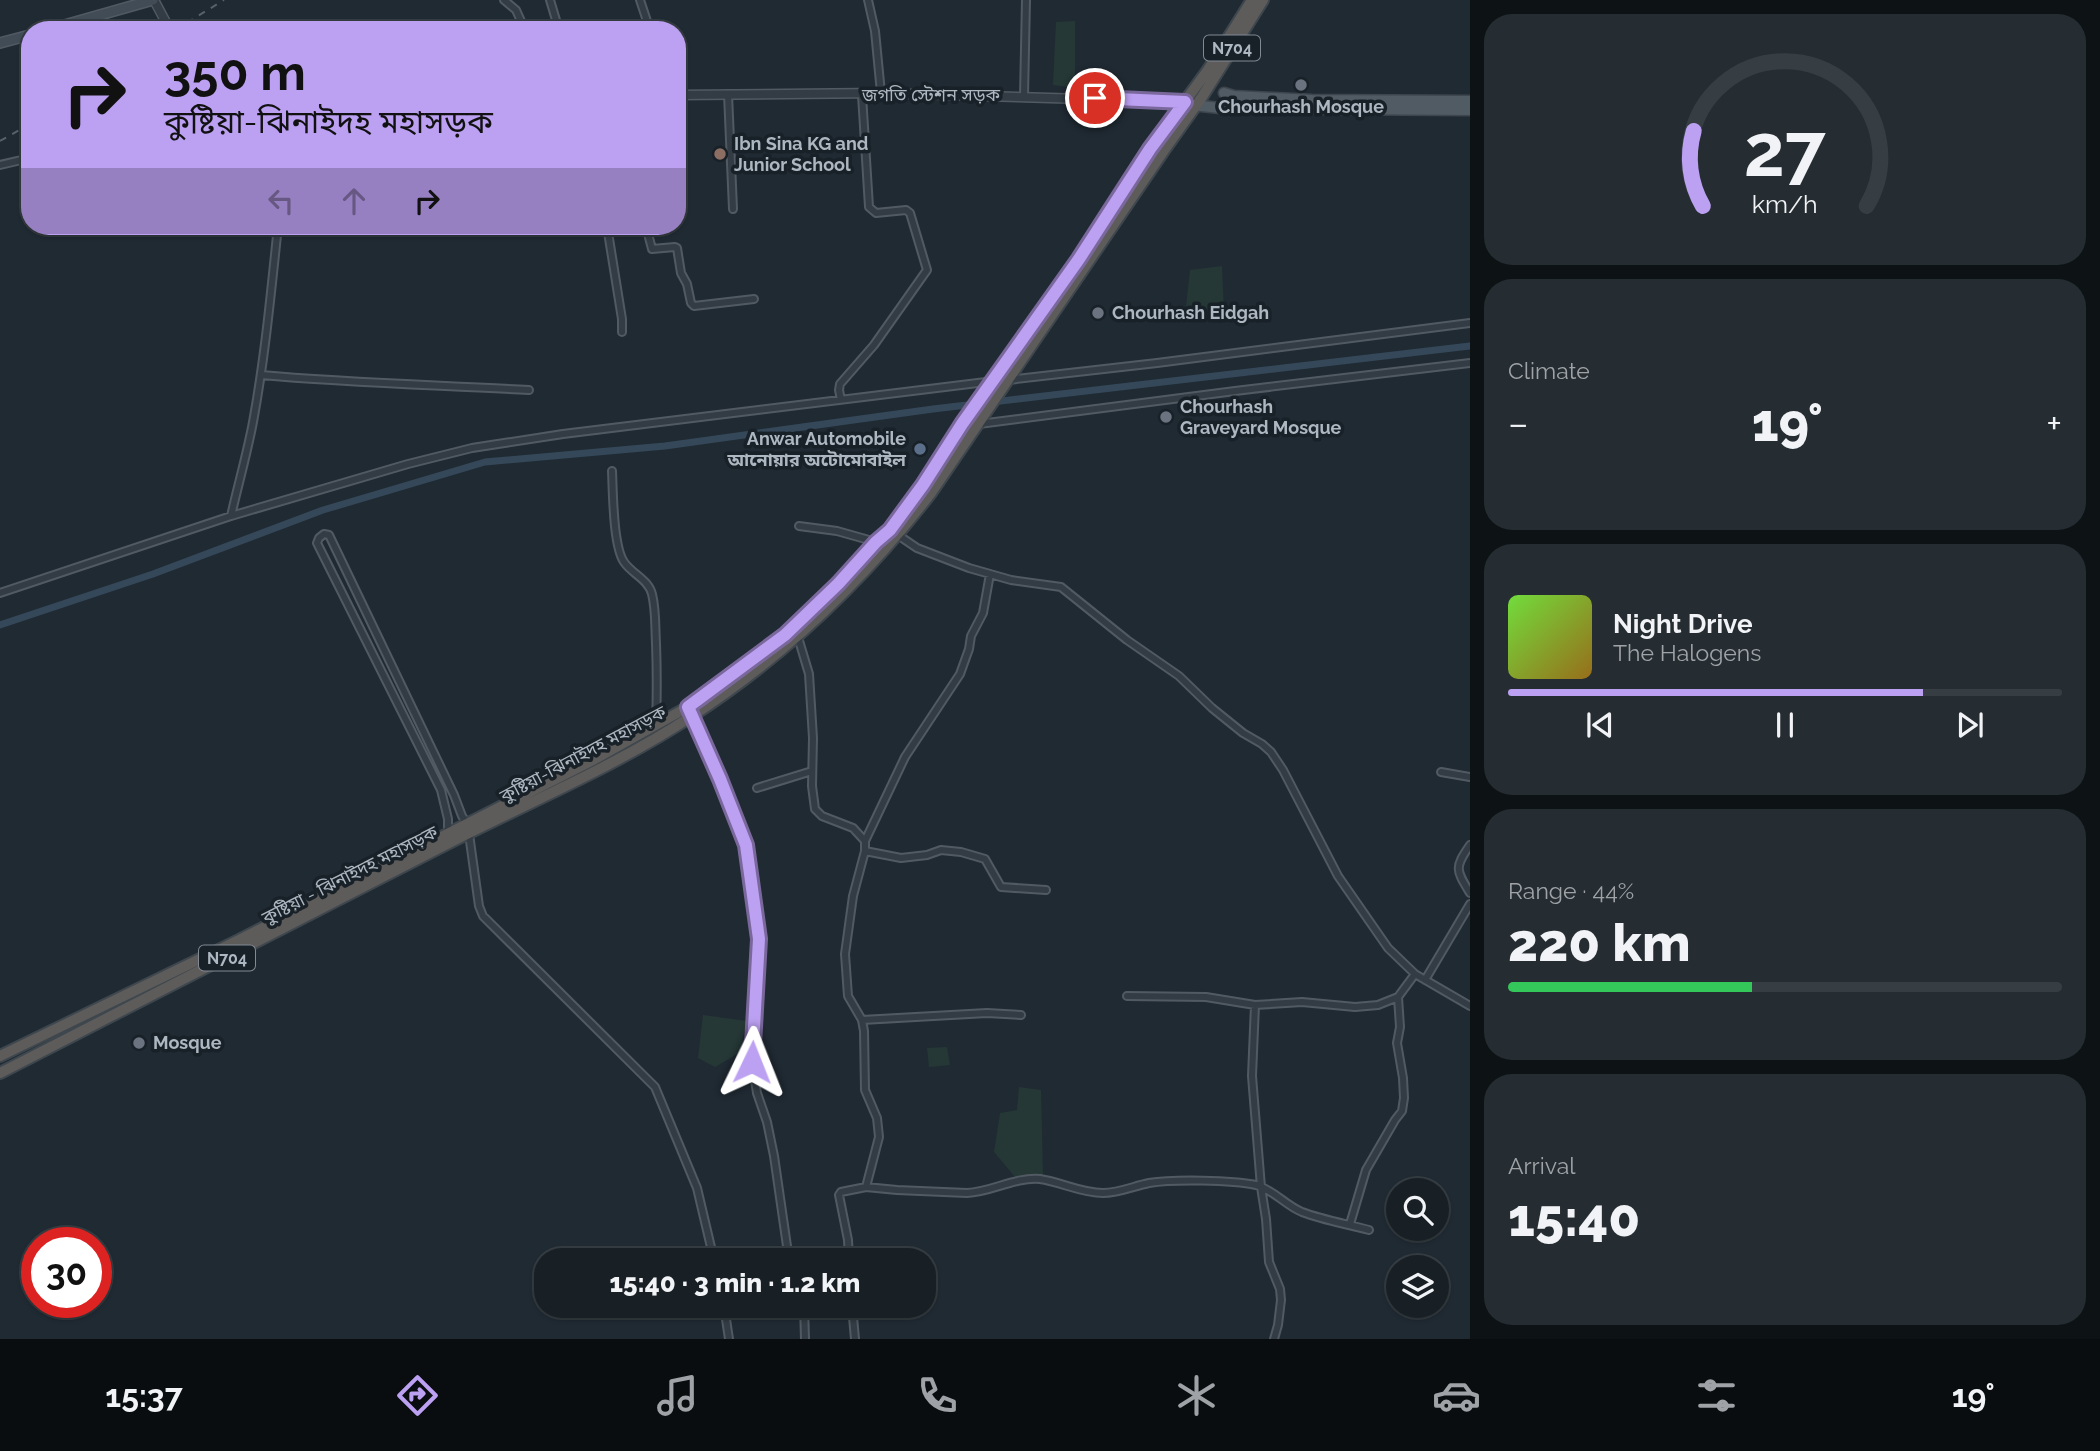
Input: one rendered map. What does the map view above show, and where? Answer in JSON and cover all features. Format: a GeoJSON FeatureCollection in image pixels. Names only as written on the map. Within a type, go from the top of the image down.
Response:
{"type":"FeatureCollection","features":[{"type":"Feature","properties":{"kind":"highway","name":"কুষ্টিয়া-ঝিনাইদহ মহাসড়ক"},"geometry":{"type":"LineString","coordinates":[[1210,75],[1252,0]]}},
{"type":"Feature","properties":{"kind":"highway","name":"কুষ্টিয়া-ঝিনাইদহ মহাসড়ক"},"geometry":{"type":"LineString","coordinates":[[451,836],[600,768],[728,685],[845,592],[931,493],[1006,384],[1150,149],[1190,104],[1263,0]]}},
{"type":"Feature","properties":{"kind":"highway","name":"কুষ্টিয়া-ঝিনাইদহ মহাসড়ক"},"geometry":{"type":"LineString","coordinates":[[796,631],[876,542],[894,533],[962,424],[1079,267]]}},
{"type":"Feature","properties":{"kind":"highway","name":"কুষ্টিয়া-ঝিনাইদহ মহাসড়ক"},"geometry":{"type":"LineString","coordinates":[[466,830],[656,726],[690,712]]}},
{"type":"Feature","properties":{"kind":"highway","name":"কুষ্টিয়া - ঝিনাইদহ মহাসড়ক"},"geometry":{"type":"LineString","coordinates":[[0,1056],[451,836]]}},
{"type":"Feature","properties":{"kind":"highway","name":"কুষ্টিয়া - ঝিনাইদহ মহাসড়ক"},"geometry":{"type":"LineString","coordinates":[[0,1073],[235,954],[451,836]]}},
{"type":"Feature","properties":{"kind":"main road"},"geometry":{"type":"LineString","coordinates":[[79,21],[153,0]]}},
{"type":"Feature","properties":{"kind":"main road"},"geometry":{"type":"LineString","coordinates":[[0,43],[21,37]]}},
{"type":"Feature","properties":{"kind":"main road"},"geometry":{"type":"LineString","coordinates":[[1210,75],[1224,93],[1234,96],[1453,105],[1470,110]]}},
{"type":"Feature","properties":{"kind":"main road"},"geometry":{"type":"LineString","coordinates":[[1220,108],[1224,93]]}},
{"type":"Feature","properties":{"kind":"main road"},"geometry":{"type":"LineString","coordinates":[[1190,104],[1220,108],[1453,105],[1470,101]]}},
{"type":"Feature","properties":{"kind":"street"},"geometry":{"type":"LineString","coordinates":[[153,0],[165,21]]}},
{"type":"Feature","properties":{"kind":"street"},"geometry":{"type":"LineString","coordinates":[[503,0],[516,10],[521,21]]}},
{"type":"Feature","properties":{"kind":"street"},"geometry":{"type":"LineString","coordinates":[[550,0],[556,21]]}},
{"type":"Feature","properties":{"kind":"street"},"geometry":{"type":"LineString","coordinates":[[640,0],[647,21]]}},
{"type":"Feature","properties":{"kind":"street"},"geometry":{"type":"LineString","coordinates":[[868,0],[875,31],[881,93]]}},
{"type":"Feature","properties":{"kind":"street"},"geometry":{"type":"LineString","coordinates":[[1024,96],[1026,0]]}},
{"type":"Feature","properties":{"kind":"street","name":"জগতি স্টেশন সড়ক"},"geometry":{"type":"LineString","coordinates":[[686,95],[881,93],[1190,104]]}},
{"type":"Feature","properties":{"kind":"street"},"geometry":{"type":"LineString","coordinates":[[727,94],[733,209]]}},
{"type":"Feature","properties":{"kind":"street"},"geometry":{"type":"LineString","coordinates":[[841,400],[840,384],[874,345],[927,270],[910,214],[906,211],[876,213],[869,207],[862,94]]}},
{"type":"Feature","properties":{"kind":"street"},"geometry":{"type":"LineString","coordinates":[[0,165],[21,160]]}},
{"type":"Feature","properties":{"kind":"street"},"geometry":{"type":"LineString","coordinates":[[231,516],[253,424],[274,280],[277,235]]}},
{"type":"Feature","properties":{"kind":"street"},"geometry":{"type":"LineString","coordinates":[[608,235],[622,332]]}},
{"type":"Feature","properties":{"kind":"street"},"geometry":{"type":"LineString","coordinates":[[648,235],[652,249],[677,248],[681,273],[694,306],[754,299]]}},
{"type":"Feature","properties":{"kind":"street"},"geometry":{"type":"LineString","coordinates":[[0,593],[231,516],[472,448],[563,434],[992,381],[1006,384],[1470,323]]}},
{"type":"Feature","properties":{"kind":"street"},"geometry":{"type":"LineString","coordinates":[[978,423],[1470,363]]}},
{"type":"Feature","properties":{"kind":"street"},"geometry":{"type":"LineString","coordinates":[[261,375],[529,390]]}},
{"type":"Feature","properties":{"kind":"street"},"geometry":{"type":"LineString","coordinates":[[612,471],[618,544],[622,560],[648,584],[652,595],[655,615],[656,726]]}},
{"type":"Feature","properties":{"kind":"street"},"geometry":{"type":"LineString","coordinates":[[799,526],[837,531],[876,542]]}},
{"type":"Feature","properties":{"kind":"street"},"geometry":{"type":"LineString","coordinates":[[894,533],[917,548],[990,574],[1011,580],[1061,587],[1127,640],[1179,676],[1212,708],[1271,752],[1300,800],[1338,876],[1388,948],[1415,974],[1470,1006]]}},
{"type":"Feature","properties":{"kind":"street"},"geometry":{"type":"LineString","coordinates":[[451,836],[441,790],[317,542],[324,534],[329,535],[454,795],[466,830],[483,916],[655,1087],[698,1188],[710,1248]]}},
{"type":"Feature","properties":{"kind":"street"},"geometry":{"type":"LineString","coordinates":[[866,1187],[880,1137],[877,1118],[865,1090],[862,1020],[848,996],[845,954],[853,897],[865,841],[905,757],[960,674],[971,636],[984,613],[990,574]]}},
{"type":"Feature","properties":{"kind":"street"},"geometry":{"type":"LineString","coordinates":[[796,631],[809,674],[813,801],[822,816],[853,828],[865,841]]}},
{"type":"Feature","properties":{"kind":"street"},"geometry":{"type":"LineString","coordinates":[[690,712],[746,845],[759,939],[752,1062],[757,1093],[774,1156],[787,1248]]}},
{"type":"Feature","properties":{"kind":"street"},"geometry":{"type":"LineString","coordinates":[[757,788],[813,771]]}},
{"type":"Feature","properties":{"kind":"street"},"geometry":{"type":"LineString","coordinates":[[1441,772],[1470,777]]}},
{"type":"Feature","properties":{"kind":"street"},"geometry":{"type":"LineString","coordinates":[[1470,845],[1457,868],[1470,893]]}},
{"type":"Feature","properties":{"kind":"street"},"geometry":{"type":"LineString","coordinates":[[865,851],[901,858],[927,855],[941,850],[961,852],[985,859],[1001,887],[1046,890]]}},
{"type":"Feature","properties":{"kind":"street"},"geometry":{"type":"LineString","coordinates":[[1425,980],[1470,904]]}},
{"type":"Feature","properties":{"kind":"street"},"geometry":{"type":"LineString","coordinates":[[1127,996],[1206,997],[1255,1005],[1302,1002],[1355,1007],[1378,1005],[1398,998],[1415,974]]}},
{"type":"Feature","properties":{"kind":"street"},"geometry":{"type":"LineString","coordinates":[[1350,1224],[1366,1170],[1402,1111],[1403,1078],[1397,1043],[1400,1027],[1398,998]]}},
{"type":"Feature","properties":{"kind":"street"},"geometry":{"type":"LineString","coordinates":[[1255,1005],[1252,1076],[1261,1187],[1269,1262],[1281,1300],[1279,1325],[1274,1339]]}},
{"type":"Feature","properties":{"kind":"street"},"geometry":{"type":"LineString","coordinates":[[862,1020],[987,1013],[1021,1016]]}},
{"type":"Feature","properties":{"kind":"street"},"geometry":{"type":"LineString","coordinates":[[848,1248],[839,1195],[841,1192],[866,1187],[967,1193],[1015,1181],[1039,1179],[1100,1193],[1170,1181],[1237,1182],[1261,1187],[1302,1212],[1369,1230]]}},
{"type":"Feature","properties":{"kind":"street"},"geometry":{"type":"LineString","coordinates":[[725,1318],[729,1339]]}},
{"type":"Feature","properties":{"kind":"street"},"geometry":{"type":"LineString","coordinates":[[804,1318],[805,1339]]}},
{"type":"Feature","properties":{"kind":"street"},"geometry":{"type":"LineString","coordinates":[[853,1318],[855,1339]]}},
{"type":"Feature","properties":{"kind":"green space"},"geometry":{"type":"Polygon","coordinates":[[[1075,21],[1075,88],[1053,85],[1056,22],[1075,21]]]}},
{"type":"Feature","properties":{"kind":"green space"},"geometry":{"type":"Polygon","coordinates":[[[1222,266],[1224,313],[1185,316],[1190,270],[1222,266]]]}},
{"type":"Feature","properties":{"kind":"green space"},"geometry":{"type":"Polygon","coordinates":[[[703,1015],[747,1021],[739,1053],[715,1067],[698,1058],[703,1015]]]}},
{"type":"Feature","properties":{"kind":"green space"},"geometry":{"type":"Polygon","coordinates":[[[947,1047],[950,1065],[929,1067],[927,1048],[947,1047]]]}},
{"type":"Feature","properties":{"kind":"green space"},"geometry":{"type":"Polygon","coordinates":[[[1019,1087],[1041,1090],[1043,1176],[1015,1177],[994,1152],[1000,1113],[1017,1110],[1019,1087]]]}},
{"type":"Feature","properties":{"kind":"waterway"},"geometry":{"type":"LineString","coordinates":[[0,625],[153,574],[323,510],[485,462],[665,446],[933,409],[1470,346]]}},
{"type":"Feature","properties":{"kind":"railway"},"geometry":{"type":"LineString","coordinates":[[190,21],[224,0]]}},
{"type":"Feature","properties":{"kind":"railway"},"geometry":{"type":"LineString","coordinates":[[0,141],[21,129]]}},
{"type":"Feature","properties":{"kind":"place","name":"Chourhash Mosque"},"geometry":{"type":"Point","coordinates":[1301,85]}},
{"type":"Feature","properties":{"kind":"place","name":"Ibn Sina KG and Junior School"},"geometry":{"type":"Point","coordinates":[720,154]}},
{"type":"Feature","properties":{"kind":"place","name":"Chourhash Eidgah"},"geometry":{"type":"Point","coordinates":[1098,313]}},
{"type":"Feature","properties":{"kind":"place","name":"Chourhash Graveyard Mosque"},"geometry":{"type":"Point","coordinates":[1166,417]}},
{"type":"Feature","properties":{"kind":"place","name":"Anwar Automobile আনোয়ার অটোমোবাইল"},"geometry":{"type":"Point","coordinates":[920,449]}},
{"type":"Feature","properties":{"kind":"place","name":"Mosque"},"geometry":{"type":"Point","coordinates":[139,1043]}},
{"type":"Feature","properties":{"kind":"route"},"geometry":{"type":"LineString","coordinates":[[752,1062],[759,939],[746,845],[688,707],[785,635],[890,530],[1079,259],[1150,149],[1185,102],[1095,98]]}}]}
